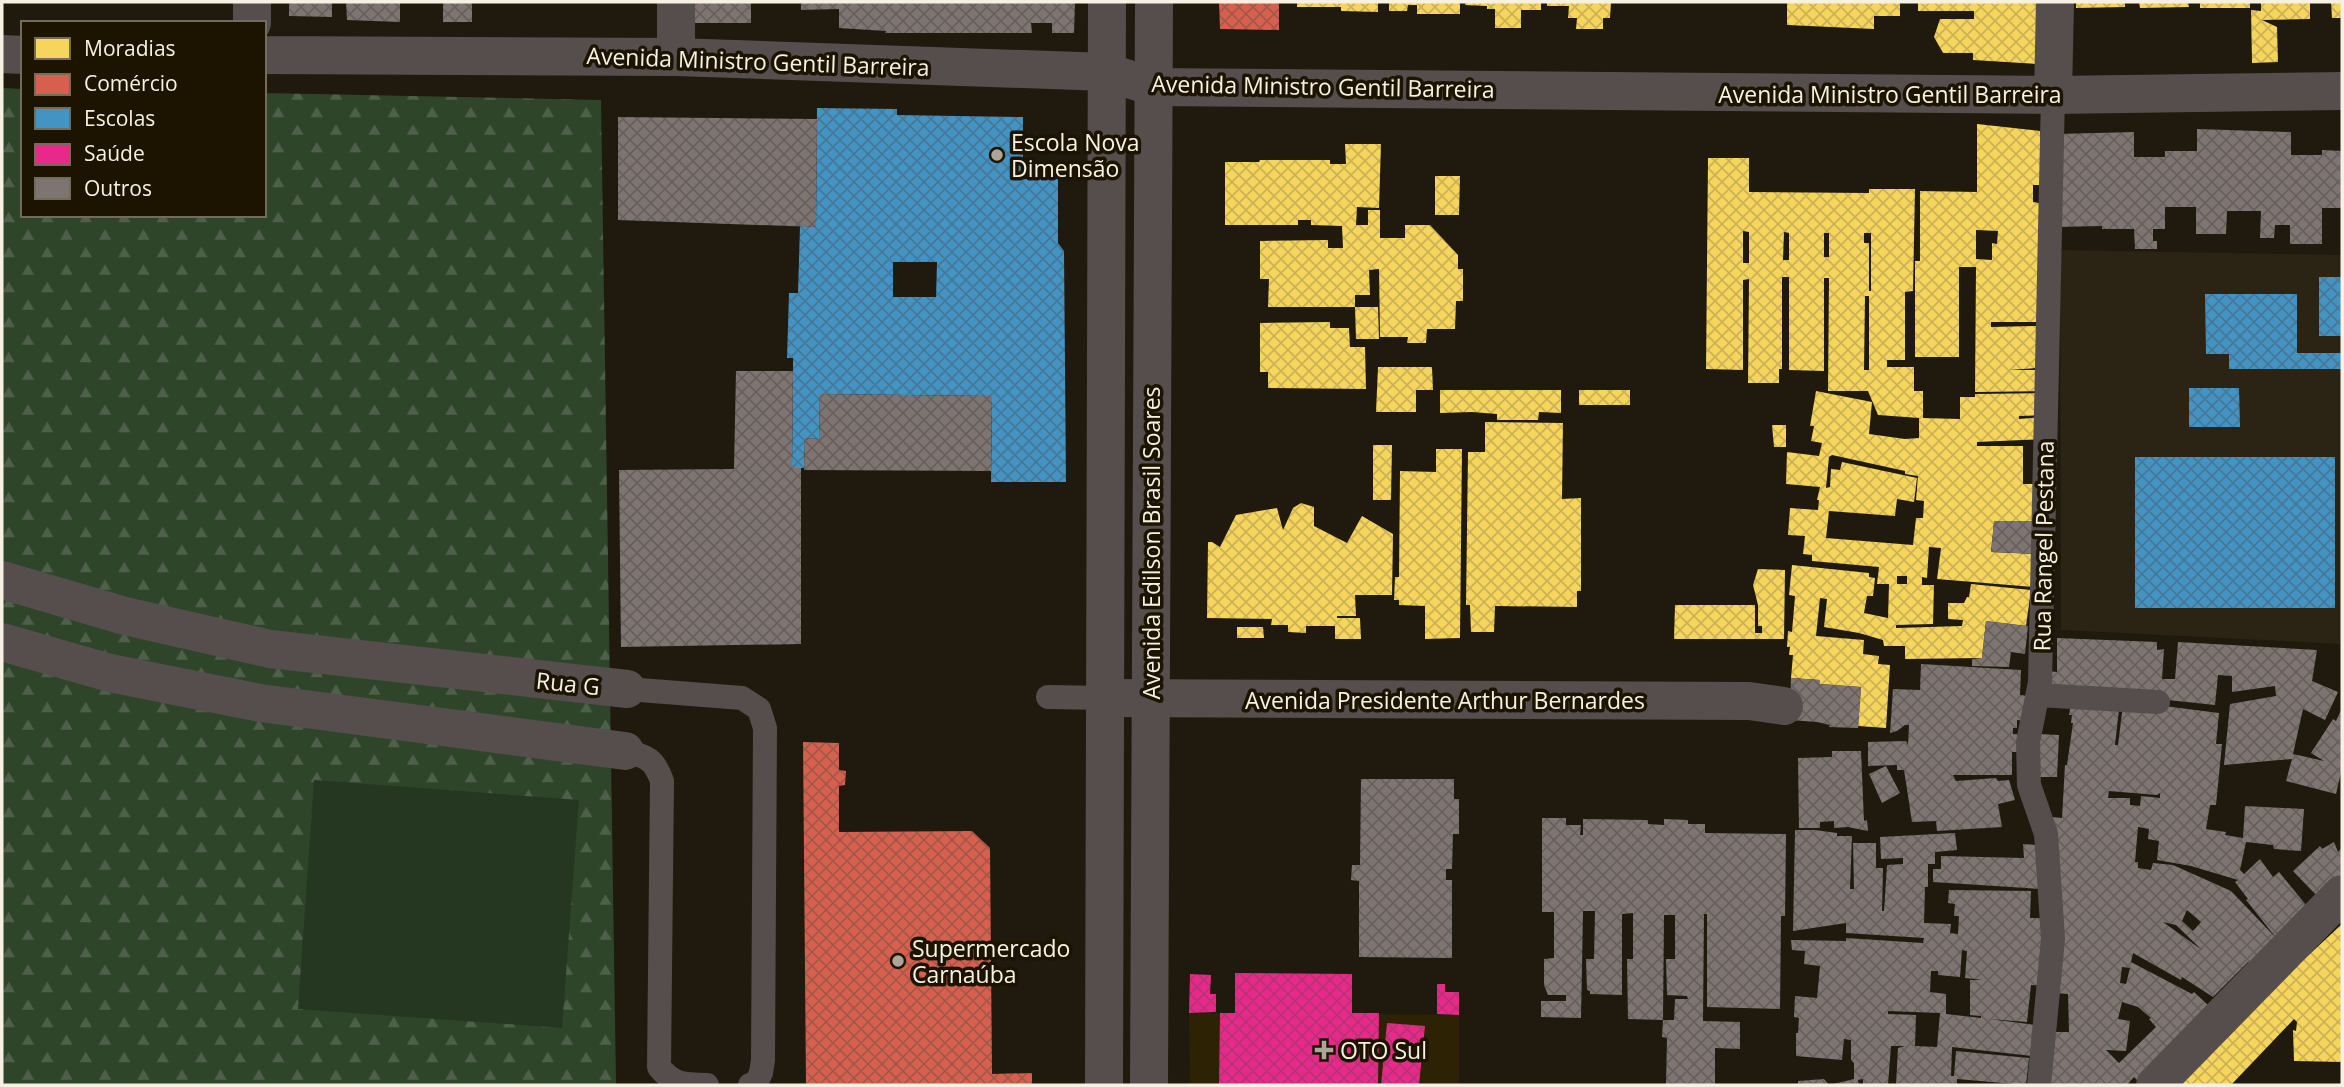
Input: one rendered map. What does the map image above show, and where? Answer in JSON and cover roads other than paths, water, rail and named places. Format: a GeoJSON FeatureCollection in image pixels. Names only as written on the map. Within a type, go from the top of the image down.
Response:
{"type":"FeatureCollection","features":[{"type":"Feature","properties":{"kind":"main road","name":"Avenida Edilson Brasil Soares"},"geometry":{"type":"LineString","coordinates":[[1104,1085],[1107,2]]}},
{"type":"Feature","properties":{"kind":"main road","name":"Avenida Edilson Brasil Soares"},"geometry":{"type":"LineString","coordinates":[[1149,1085],[1154,2]]}},
{"type":"Feature","properties":{"kind":"street"},"geometry":{"type":"LineString","coordinates":[[252,21],[253,2]]}},
{"type":"Feature","properties":{"kind":"street"},"geometry":{"type":"LineString","coordinates":[[676,2],[676,57]]}},
{"type":"Feature","properties":{"kind":"street","name":"Rua Rangel Pestana"},"geometry":{"type":"LineString","coordinates":[[2053,95],[2055,2]]}},
{"type":"Feature","properties":{"kind":"street"},"geometry":{"type":"LineString","coordinates":[[2,54],[21,55]]}},
{"type":"Feature","properties":{"kind":"street","name":"Avenida Ministro Gentil Barreira"},"geometry":{"type":"LineString","coordinates":[[266,55],[676,57],[1107,72],[1153,87],[2053,95],[2342,91]]}},
{"type":"Feature","properties":{"kind":"street","name":"Rua G"},"geometry":{"type":"LineString","coordinates":[[2,580],[125,616],[270,649],[627,689]]}},
{"type":"Feature","properties":{"kind":"street"},"geometry":{"type":"LineString","coordinates":[[2,642],[110,673],[260,703],[625,751]]}},
{"type":"Feature","properties":{"kind":"street"},"geometry":{"type":"LineString","coordinates":[[578,744],[583,685]]}},
{"type":"Feature","properties":{"kind":"street","name":"Avenida Presidente Arthur Bernardes"},"geometry":{"type":"LineString","coordinates":[[1106,698],[1749,701],[1784,706]]}},
{"type":"Feature","properties":{"kind":"street"},"geometry":{"type":"LineString","coordinates":[[2155,1085],[2342,894]]}},
{"type":"Feature","properties":{"kind":"lane","name":"Rua Rangel Pestana"},"geometry":{"type":"LineString","coordinates":[[2039,1085],[2053,939],[2046,834],[2029,785],[2028,742],[2038,695],[2053,95]]}},
{"type":"Feature","properties":{"kind":"lane","name":"Rua G"},"geometry":{"type":"LineString","coordinates":[[627,689],[742,698],[759,709],[765,728],[763,1059],[756,1083],[750,1085]]}},
{"type":"Feature","properties":{"kind":"lane"},"geometry":{"type":"LineString","coordinates":[[2038,695],[2158,702]]}},
{"type":"Feature","properties":{"kind":"lane"},"geometry":{"type":"LineString","coordinates":[[1048,697],[1106,698]]}},
{"type":"Feature","properties":{"kind":"lane"},"geometry":{"type":"LineString","coordinates":[[625,751],[643,756],[656,764],[662,780],[659,1067],[667,1077],[678,1084],[708,1085]]}},
{"type":"Feature","properties":{"kind":"place","name":"Escola Nova Dimensão"},"geometry":{"type":"Point","coordinates":[997,155]}},
{"type":"Feature","properties":{"kind":"place","name":"Supermercado Carnaúba"},"geometry":{"type":"Point","coordinates":[898,961]}},
{"type":"Feature","properties":{"kind":"place","name":"OTO Sul"},"geometry":{"type":"Point","coordinates":[1324,1050]}}]}
